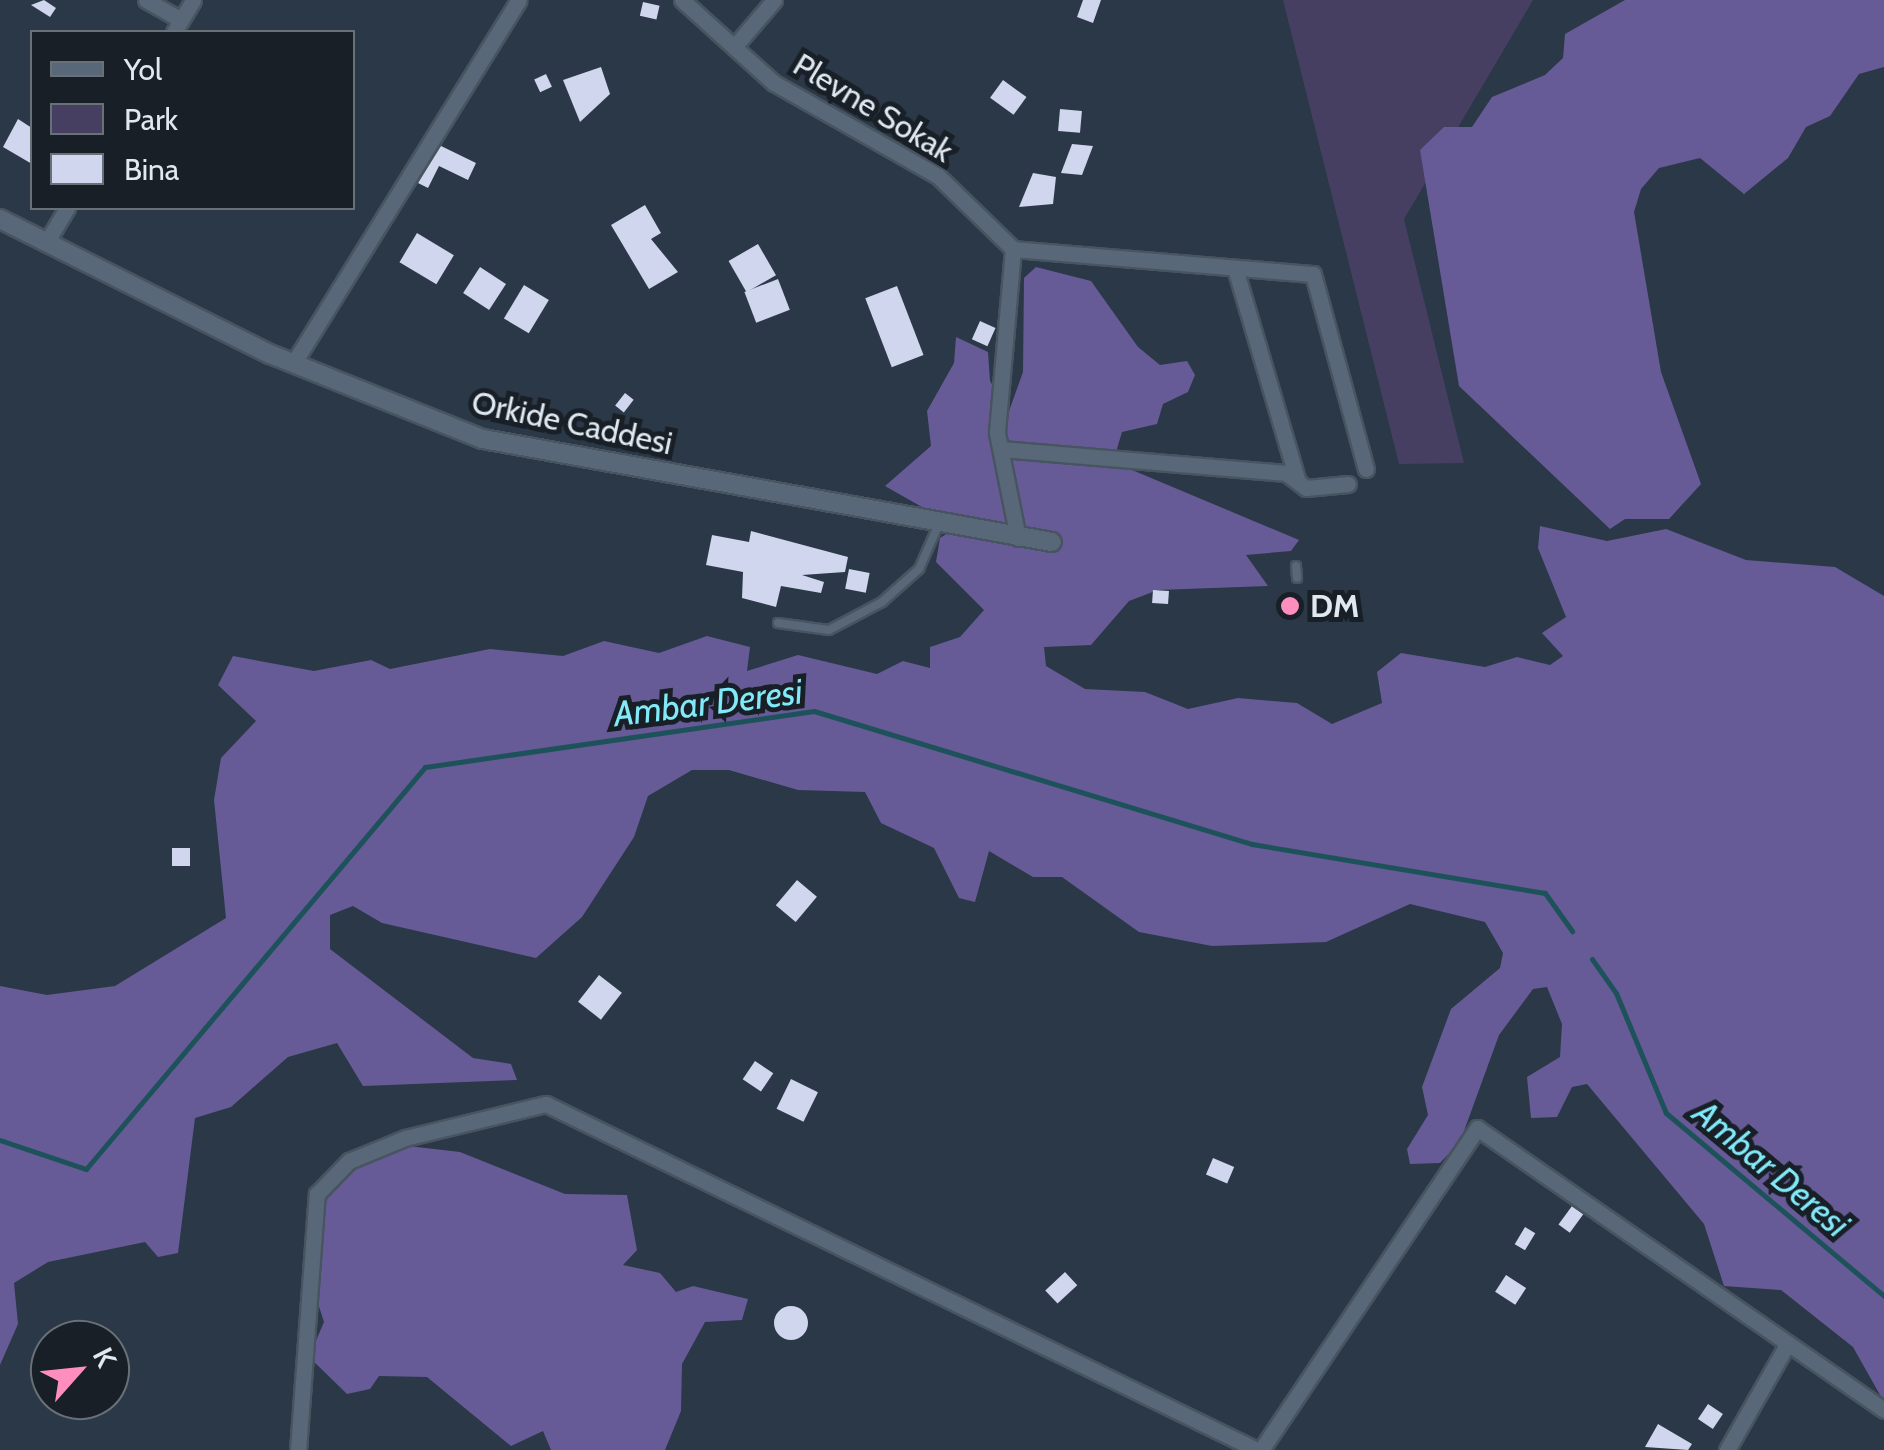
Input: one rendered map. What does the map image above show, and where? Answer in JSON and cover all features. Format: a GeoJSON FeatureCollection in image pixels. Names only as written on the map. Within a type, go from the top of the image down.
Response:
{"type":"FeatureCollection","features":[{"type":"Feature","properties":{"kind":"street"},"geometry":{"type":"LineString","coordinates":[[146,0],[178,26],[193,0]]}},
{"type":"Feature","properties":{"kind":"street"},"geometry":{"type":"LineString","coordinates":[[293,364],[519,0]]}},
{"type":"Feature","properties":{"kind":"street","name":"Plevne Sokak"},"geometry":{"type":"LineString","coordinates":[[682,0],[774,83],[938,176],[1013,249]]}},
{"type":"Feature","properties":{"kind":"street"},"geometry":{"type":"LineString","coordinates":[[734,47],[774,0]]}},
{"type":"Feature","properties":{"kind":"street"},"geometry":{"type":"LineString","coordinates":[[46,243],[66,210]]}},
{"type":"Feature","properties":{"kind":"street","name":"Orkide Caddesi"},"geometry":{"type":"LineString","coordinates":[[0,220],[293,364],[482,439],[938,526],[1052,542]]}},
{"type":"Feature","properties":{"kind":"street"},"geometry":{"type":"LineString","coordinates":[[1018,538],[1001,449],[1013,249],[1313,274],[1366,469]]}},
{"type":"Feature","properties":{"kind":"street"},"geometry":{"type":"LineString","coordinates":[[1235,268],[1298,482]]}},
{"type":"Feature","properties":{"kind":"street"},"geometry":{"type":"LineString","coordinates":[[1001,449],[1298,482],[1348,484]]}},
{"type":"Feature","properties":{"kind":"street"},"geometry":{"type":"LineString","coordinates":[[298,1450],[309,1222],[324,1184],[405,1138],[546,1104],[1259,1450],[1477,1128],[1884,1410]]}},
{"type":"Feature","properties":{"kind":"street"},"geometry":{"type":"LineString","coordinates":[[1727,1450],[1788,1343]]}},
{"type":"Feature","properties":{"kind":"lane"},"geometry":{"type":"LineString","coordinates":[[778,624],[829,630],[882,602],[919,569],[938,526]]}},
{"type":"Feature","properties":{"kind":"lane"},"geometry":{"type":"LineString","coordinates":[[1296,566],[1297,578]]}},
{"type":"Feature","properties":{"kind":"green space"},"geometry":{"type":"Polygon","coordinates":[[[1283,0],[1533,0],[1404,219],[1464,463],[1399,464],[1283,0]]]}},
{"type":"Feature","properties":{"kind":"shaded area"},"geometry":{"type":"Polygon","coordinates":[[[1625,0],[1884,0],[1884,67],[1859,74],[1830,116],[1806,127],[1788,158],[1744,194],[1700,158],[1659,168],[1641,189],[1634,212],[1661,372],[1701,484],[1669,519],[1625,519],[1610,529],[1459,386],[1420,150],[1444,127],[1472,127],[1492,97],[1545,75],[1563,58],[1565,34],[1625,0]]]}},
{"type":"Feature","properties":{"kind":"shaded area"},"geometry":{"type":"Polygon","coordinates":[[[1036,267],[1091,281],[1138,347],[1160,365],[1187,361],[1195,375],[1188,392],[1163,404],[1157,424],[1122,432],[1113,462],[1299,540],[1291,551],[1246,555],[1268,586],[1158,590],[1129,601],[1091,645],[1044,647],[1046,666],[1085,689],[1145,692],[1188,709],[1238,698],[1297,703],[1332,724],[1382,703],[1377,672],[1401,653],[1485,667],[1517,657],[1550,665],[1563,656],[1542,633],[1566,617],[1538,548],[1540,526],[1607,541],[1666,529],[1746,560],[1835,567],[1884,596],[1884,1402],[1853,1347],[1781,1290],[1724,1286],[1704,1224],[1587,1084],[1572,1087],[1557,1117],[1531,1118],[1527,1077],[1560,1057],[1562,1024],[1547,987],[1533,989],[1499,1035],[1460,1142],[1440,1163],[1410,1164],[1407,1149],[1428,1115],[1422,1087],[1451,1009],[1500,968],[1503,953],[1485,922],[1410,904],[1326,942],[1212,946],[1139,932],[1062,877],[1033,877],[989,851],[975,902],[959,898],[934,848],[881,823],[865,792],[798,790],[729,770],[692,770],[648,796],[634,837],[582,917],[536,958],[382,923],[353,906],[330,915],[330,949],[473,1058],[511,1064],[517,1080],[363,1086],[337,1043],[288,1057],[231,1107],[195,1118],[178,1253],[158,1257],[145,1242],[48,1262],[14,1283],[18,1324],[0,1365],[0,986],[47,995],[115,986],[226,918],[214,800],[221,758],[256,721],[218,685],[233,656],[314,671],[371,660],[390,669],[490,649],[563,656],[604,641],[659,653],[707,636],[750,647],[747,671],[798,655],[877,674],[903,661],[930,668],[930,647],[960,637],[984,610],[936,562],[940,538],[957,527],[885,486],[931,446],[927,411],[954,363],[956,337],[988,352],[990,381],[1009,411],[1023,372],[1024,278],[1036,267]]]}},
{"type":"Feature","properties":{"kind":"shaded area"},"geometry":{"type":"Polygon","coordinates":[[[408,1146],[460,1152],[565,1194],[627,1195],[637,1250],[623,1265],[660,1273],[676,1292],[693,1286],[748,1299],[742,1320],[705,1322],[682,1364],[681,1411],[665,1450],[551,1450],[543,1431],[511,1446],[427,1377],[379,1376],[370,1389],[347,1394],[309,1357],[324,1322],[315,1294],[321,1202],[359,1162],[408,1146]]]}},
{"type":"Feature","properties":{"kind":"building"},"geometry":{"type":"Polygon","coordinates":[[[44,0],[56,8],[50,17],[31,5],[44,0]]]}},
{"type":"Feature","properties":{"kind":"building"},"geometry":{"type":"Polygon","coordinates":[[[1083,0],[1101,0],[1093,23],[1077,17],[1083,0]]]}},
{"type":"Feature","properties":{"kind":"building"},"geometry":{"type":"Polygon","coordinates":[[[643,2],[660,6],[656,19],[640,16],[643,2]]]}},
{"type":"Feature","properties":{"kind":"building"},"geometry":{"type":"Polygon","coordinates":[[[601,67],[610,94],[580,122],[563,80],[601,67]]]}},
{"type":"Feature","properties":{"kind":"building"},"geometry":{"type":"Polygon","coordinates":[[[546,74],[552,87],[540,92],[534,79],[546,74]]]}},
{"type":"Feature","properties":{"kind":"building"},"geometry":{"type":"Polygon","coordinates":[[[1003,80],[1026,97],[1014,115],[990,98],[1003,80]]]}},
{"type":"Feature","properties":{"kind":"building"},"geometry":{"type":"Polygon","coordinates":[[[1060,109],[1082,111],[1080,133],[1058,131],[1060,109]]]}},
{"type":"Feature","properties":{"kind":"building"},"geometry":{"type":"Polygon","coordinates":[[[18,119],[30,127],[30,163],[3,147],[18,119]]]}},
{"type":"Feature","properties":{"kind":"building"},"geometry":{"type":"Polygon","coordinates":[[[437,144],[476,163],[468,180],[439,166],[428,188],[418,183],[437,144]]]}},
{"type":"Feature","properties":{"kind":"building"},"geometry":{"type":"Polygon","coordinates":[[[1072,144],[1093,146],[1082,175],[1061,173],[1072,144]]]}},
{"type":"Feature","properties":{"kind":"building"},"geometry":{"type":"Polygon","coordinates":[[[1033,173],[1056,177],[1053,204],[1019,207],[1033,173]]]}},
{"type":"Feature","properties":{"kind":"building"},"geometry":{"type":"Polygon","coordinates":[[[645,205],[661,233],[651,239],[678,272],[649,289],[611,225],[645,205]]]}},
{"type":"Feature","properties":{"kind":"building"},"geometry":{"type":"Polygon","coordinates":[[[417,233],[454,255],[436,284],[399,262],[417,233]]]}},
{"type":"Feature","properties":{"kind":"building"},"geometry":{"type":"Polygon","coordinates":[[[758,244],[776,275],[747,292],[729,261],[758,244]]]}},
{"type":"Feature","properties":{"kind":"building"},"geometry":{"type":"Polygon","coordinates":[[[480,267],[506,284],[489,310],[463,293],[480,267]]]}},
{"type":"Feature","properties":{"kind":"building"},"geometry":{"type":"Polygon","coordinates":[[[778,279],[790,310],[756,323],[744,292],[778,279]]]}},
{"type":"Feature","properties":{"kind":"building"},"geometry":{"type":"Polygon","coordinates":[[[524,285],[549,300],[529,333],[504,318],[524,285]]]}},
{"type":"Feature","properties":{"kind":"building"},"geometry":{"type":"Polygon","coordinates":[[[897,286],[924,355],[892,367],[865,298],[897,286]]]}},
{"type":"Feature","properties":{"kind":"building"},"geometry":{"type":"Polygon","coordinates":[[[980,321],[996,328],[987,346],[972,339],[980,321]]]}},
{"type":"Feature","properties":{"kind":"building"},"geometry":{"type":"Polygon","coordinates":[[[625,393],[634,400],[624,412],[615,406],[625,393]]]}},
{"type":"Feature","properties":{"kind":"building"},"geometry":{"type":"Polygon","coordinates":[[[751,531],[848,557],[845,572],[802,575],[824,582],[821,593],[781,586],[776,607],[742,598],[743,572],[706,565],[712,535],[749,542],[751,531]]]}},
{"type":"Feature","properties":{"kind":"building"},"geometry":{"type":"Polygon","coordinates":[[[849,569],[870,573],[866,593],[845,589],[849,569]]]}},
{"type":"Feature","properties":{"kind":"building"},"geometry":{"type":"Polygon","coordinates":[[[1153,590],[1169,591],[1168,604],[1152,603],[1153,590]]]}},
{"type":"Feature","properties":{"kind":"building","name":"DM"},"geometry":{"type":"Polygon","coordinates":[[[1281,599],[1301,602],[1299,613],[1279,610],[1281,599]]]}},
{"type":"Feature","properties":{"kind":"building"},"geometry":{"type":"Polygon","coordinates":[[[172,848],[190,848],[190,866],[172,866],[172,848]]]}},
{"type":"Feature","properties":{"kind":"building"},"geometry":{"type":"Polygon","coordinates":[[[797,880],[817,897],[796,922],[776,905],[797,880]]]}},
{"type":"Feature","properties":{"kind":"building"},"geometry":{"type":"Polygon","coordinates":[[[599,975],[622,993],[601,1020],[578,1002],[599,975]]]}},
{"type":"Feature","properties":{"kind":"building"},"geometry":{"type":"Polygon","coordinates":[[[755,1061],[773,1073],[761,1092],[743,1079],[755,1061]]]}},
{"type":"Feature","properties":{"kind":"building"},"geometry":{"type":"Polygon","coordinates":[[[791,1079],[818,1092],[803,1122],[777,1109],[791,1079]]]}},
{"type":"Feature","properties":{"kind":"building"},"geometry":{"type":"Polygon","coordinates":[[[1213,1158],[1234,1167],[1227,1184],[1206,1175],[1213,1158]]]}},
{"type":"Feature","properties":{"kind":"building"},"geometry":{"type":"Polygon","coordinates":[[[1572,1206],[1583,1214],[1570,1233],[1558,1225],[1572,1206]]]}},
{"type":"Feature","properties":{"kind":"building"},"geometry":{"type":"Polygon","coordinates":[[[1525,1227],[1535,1233],[1525,1250],[1515,1244],[1525,1227]]]}},
{"type":"Feature","properties":{"kind":"building"},"geometry":{"type":"Polygon","coordinates":[[[1065,1272],[1077,1285],[1058,1304],[1045,1290],[1065,1272]]]}},
{"type":"Feature","properties":{"kind":"building"},"geometry":{"type":"Polygon","coordinates":[[[1506,1275],[1526,1288],[1515,1305],[1495,1292],[1506,1275]]]}},
{"type":"Feature","properties":{"kind":"building"},"geometry":{"type":"Polygon","coordinates":[[[791,1306],[803,1311],[808,1323],[803,1335],[791,1340],[779,1335],[774,1323],[779,1311],[791,1306]]]}},
{"type":"Feature","properties":{"kind":"building"},"geometry":{"type":"Polygon","coordinates":[[[1708,1404],[1723,1414],[1713,1429],[1698,1419],[1708,1404]]]}},
{"type":"Feature","properties":{"kind":"building"},"geometry":{"type":"Polygon","coordinates":[[[1658,1424],[1692,1444],[1688,1450],[1645,1447],[1658,1424]]]}},
{"type":"Feature","properties":{"kind":"waterway","name":"Ambar Deresi"},"geometry":{"type":"LineString","coordinates":[[0,1140],[86,1169],[425,767],[814,711],[1252,844],[1545,893],[1572,931]]}},
{"type":"Feature","properties":{"kind":"waterway","name":"Ambar Deresi"},"geometry":{"type":"LineString","coordinates":[[1592,959],[1616,993],[1666,1113],[1884,1296]]}},
{"type":"Feature","properties":{"kind":"place","name":"DM"},"geometry":{"type":"Point","coordinates":[1290,606]}}]}
